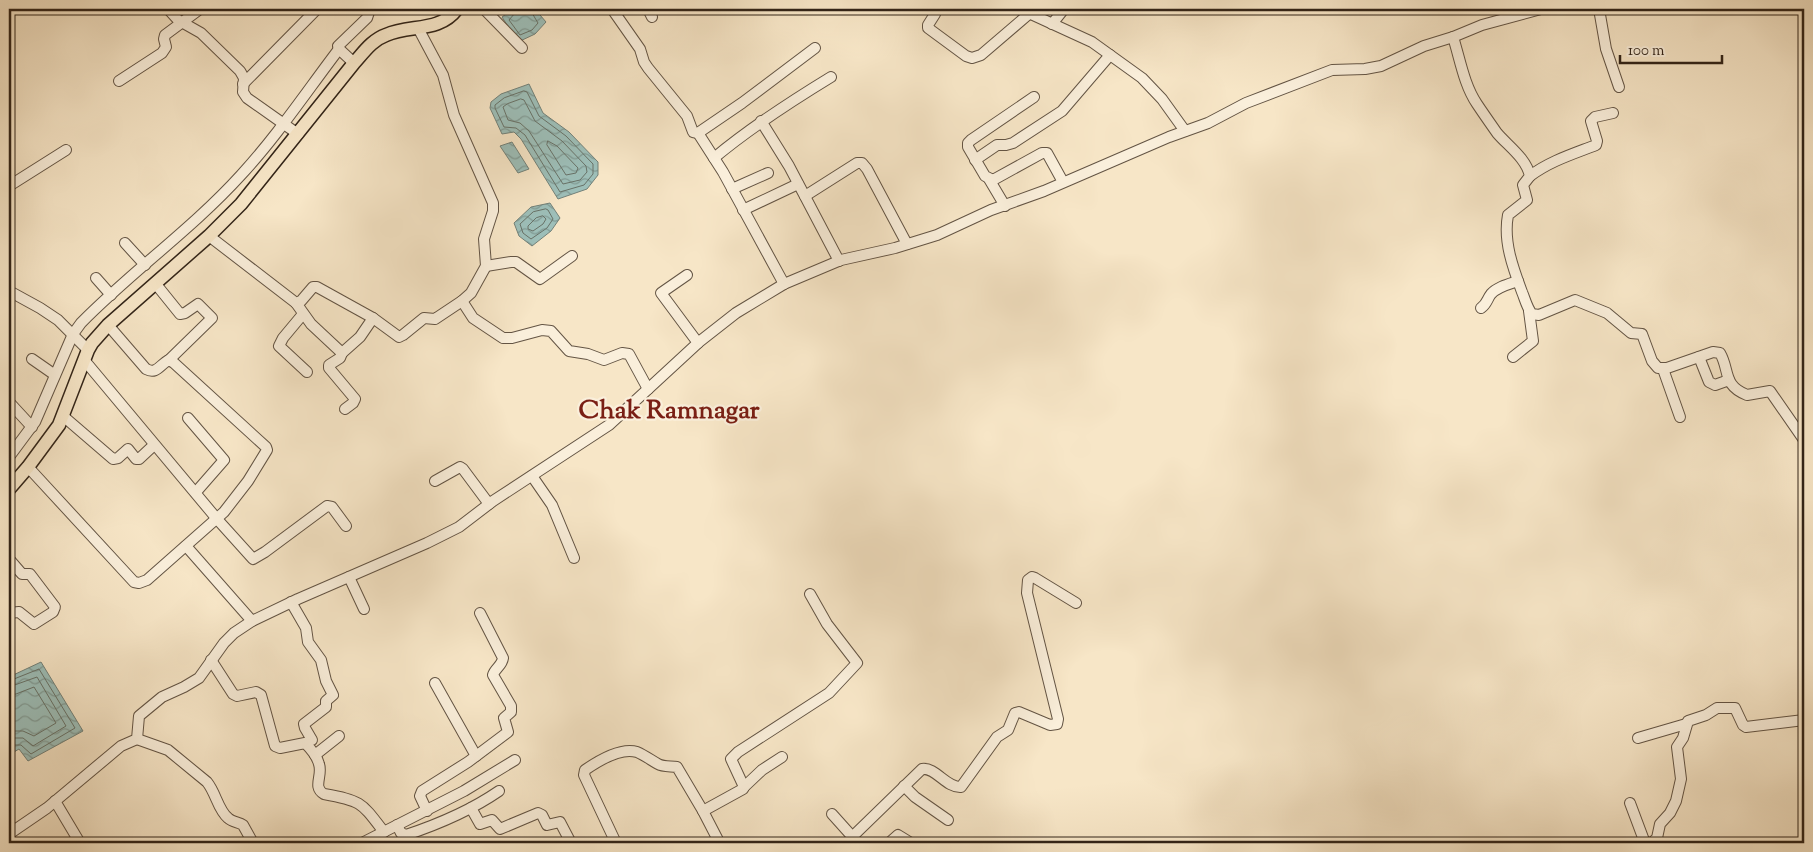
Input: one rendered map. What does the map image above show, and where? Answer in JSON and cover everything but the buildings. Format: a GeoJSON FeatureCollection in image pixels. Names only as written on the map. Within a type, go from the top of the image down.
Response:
{"type":"FeatureCollection","features":[{"type":"Feature","properties":{"kind":"main road"},"geometry":{"type":"LineString","coordinates":[[9,489],[54,432],[63,416],[80,345],[92,343],[108,325],[209,236],[241,204],[289,128],[346,55],[388,33],[439,24],[457,9]]}},
{"type":"Feature","properties":{"kind":"street"},"geometry":{"type":"LineString","coordinates":[[168,9],[182,22],[201,33],[240,71],[244,78],[243,92],[247,98],[289,128]]}},
{"type":"Feature","properties":{"kind":"street"},"geometry":{"type":"LineString","coordinates":[[119,81],[162,53],[166,47],[165,35],[200,9]]}},
{"type":"Feature","properties":{"kind":"street"},"geometry":{"type":"LineString","coordinates":[[243,84],[317,9]]}},
{"type":"Feature","properties":{"kind":"street"},"geometry":{"type":"LineString","coordinates":[[9,456],[32,427],[55,375],[80,345],[81,323],[224,193],[289,128],[346,55],[340,43],[367,18],[370,9]]}},
{"type":"Feature","properties":{"kind":"street"},"geometry":{"type":"LineString","coordinates":[[484,9],[522,48]]}},
{"type":"Feature","properties":{"kind":"street"},"geometry":{"type":"LineString","coordinates":[[612,9],[640,49],[644,62],[687,116],[693,132],[698,133],[714,158],[784,284]]}},
{"type":"Feature","properties":{"kind":"street"},"geometry":{"type":"LineString","coordinates":[[935,9],[935,14],[928,28],[966,56],[972,58],[981,55],[1025,11],[1092,42],[1150,85],[1184,131]]}},
{"type":"Feature","properties":{"kind":"street"},"geometry":{"type":"LineString","coordinates":[[1052,24],[1064,9]]}},
{"type":"Feature","properties":{"kind":"street"},"geometry":{"type":"LineString","coordinates":[[138,739],[139,716],[162,697],[199,678],[224,642],[234,633],[252,621],[291,602],[452,532],[489,504],[609,426],[698,343],[736,313],[784,284],[839,262],[937,235],[991,210],[1005,206],[1208,122],[1246,103],[1332,70],[1372,68],[1424,46],[1482,25],[1541,9]]}},
{"type":"Feature","properties":{"kind":"street"},"geometry":{"type":"LineString","coordinates":[[1599,9],[1606,49],[1619,87]]}},
{"type":"Feature","properties":{"kind":"street"},"geometry":{"type":"LineString","coordinates":[[296,303],[301,301],[313,287],[317,286],[373,318],[395,335],[401,336],[424,318],[429,317],[434,320],[472,293],[486,266],[484,239],[493,211],[493,203],[454,114],[443,75],[418,28]]}},
{"type":"Feature","properties":{"kind":"street"},"geometry":{"type":"LineString","coordinates":[[1453,37],[1476,103],[1497,133],[1525,164],[1530,176]]}},
{"type":"Feature","properties":{"kind":"street"},"geometry":{"type":"LineString","coordinates":[[698,133],[742,103],[815,48]]}},
{"type":"Feature","properties":{"kind":"street"},"geometry":{"type":"LineString","coordinates":[[975,160],[997,146],[1013,143],[1062,111],[1110,55]]}},
{"type":"Feature","properties":{"kind":"street"},"geometry":{"type":"LineString","coordinates":[[714,158],[761,121],[831,77]]}},
{"type":"Feature","properties":{"kind":"street"},"geometry":{"type":"LineString","coordinates":[[1005,206],[975,160],[968,144],[971,140],[1034,97]]}},
{"type":"Feature","properties":{"kind":"street"},"geometry":{"type":"LineString","coordinates":[[1513,357],[1533,341],[1530,311],[1518,281],[1508,247],[1506,222],[1508,215],[1527,200],[1523,184],[1530,176],[1541,168],[1562,158],[1596,145],[1597,141],[1590,121],[1595,117],[1613,113]]}},
{"type":"Feature","properties":{"kind":"street"},"geometry":{"type":"LineString","coordinates":[[761,121],[781,151],[839,262]]}},
{"type":"Feature","properties":{"kind":"street"},"geometry":{"type":"LineString","coordinates":[[9,186],[66,150]]}},
{"type":"Feature","properties":{"kind":"street"},"geometry":{"type":"LineString","coordinates":[[989,179],[996,179],[1045,152],[1049,155],[1063,182]]}},
{"type":"Feature","properties":{"kind":"street"},"geometry":{"type":"LineString","coordinates":[[805,196],[857,164],[862,163],[868,169],[907,244]]}},
{"type":"Feature","properties":{"kind":"street"},"geometry":{"type":"LineString","coordinates":[[732,188],[768,172]]}},
{"type":"Feature","properties":{"kind":"street"},"geometry":{"type":"LineString","coordinates":[[743,210],[798,184]]}},
{"type":"Feature","properties":{"kind":"street"},"geometry":{"type":"LineString","coordinates":[[209,236],[296,303],[311,324],[342,353]]}},
{"type":"Feature","properties":{"kind":"street"},"geometry":{"type":"LineString","coordinates":[[125,243],[145,265]]}},
{"type":"Feature","properties":{"kind":"street"},"geometry":{"type":"LineString","coordinates":[[486,266],[516,262],[540,279],[572,256]]}},
{"type":"Feature","properties":{"kind":"street"},"geometry":{"type":"LineString","coordinates":[[687,275],[661,293],[698,343]]}},
{"type":"Feature","properties":{"kind":"street"},"geometry":{"type":"LineString","coordinates":[[96,278],[111,295]]}},
{"type":"Feature","properties":{"kind":"street"},"geometry":{"type":"LineString","coordinates":[[1481,308],[1495,291],[1518,281]]}},
{"type":"Feature","properties":{"kind":"street"},"geometry":{"type":"LineString","coordinates":[[108,325],[146,369],[152,371],[169,360],[210,322],[212,318],[198,304],[184,314],[180,314],[155,283]]}},
{"type":"Feature","properties":{"kind":"street"},"geometry":{"type":"LineString","coordinates":[[9,291],[40,308],[80,345],[154,445],[253,559],[266,552],[327,506],[332,507],[346,526]]}},
{"type":"Feature","properties":{"kind":"street"},"geometry":{"type":"LineString","coordinates":[[1530,311],[1532,314],[1539,314],[1575,300],[1604,311],[1620,322],[1631,333],[1642,334],[1654,364],[1658,368],[1663,369],[1713,352],[1720,353],[1729,380],[1737,389],[1747,394],[1770,391],[1804,440]]}},
{"type":"Feature","properties":{"kind":"street"},"geometry":{"type":"LineString","coordinates":[[462,301],[473,318],[503,338],[512,338],[547,330],[553,333],[572,352],[588,354],[604,360],[622,353],[629,354],[648,389]]}},
{"type":"Feature","properties":{"kind":"street"},"geometry":{"type":"LineString","coordinates":[[303,314],[283,338],[279,346],[307,372]]}},
{"type":"Feature","properties":{"kind":"street"},"geometry":{"type":"LineString","coordinates":[[345,409],[356,399],[329,368],[360,336],[373,318]]}},
{"type":"Feature","properties":{"kind":"street"},"geometry":{"type":"LineString","coordinates":[[1699,357],[1709,382],[1714,385],[1729,380]]}},
{"type":"Feature","properties":{"kind":"street"},"geometry":{"type":"LineString","coordinates":[[32,359],[55,375]]}},
{"type":"Feature","properties":{"kind":"street"},"geometry":{"type":"LineString","coordinates":[[28,467],[134,582],[139,583],[148,580],[217,519],[231,504],[248,481],[267,449],[169,360]]}},
{"type":"Feature","properties":{"kind":"street"},"geometry":{"type":"LineString","coordinates":[[1663,369],[1680,417]]}},
{"type":"Feature","properties":{"kind":"street"},"geometry":{"type":"LineString","coordinates":[[9,402],[32,427]]}},
{"type":"Feature","properties":{"kind":"street"},"geometry":{"type":"LineString","coordinates":[[63,416],[113,459],[118,458],[128,449],[136,459],[139,459],[154,445]]}},
{"type":"Feature","properties":{"kind":"street"},"geometry":{"type":"LineString","coordinates":[[188,418],[224,460],[196,492]]}},
{"type":"Feature","properties":{"kind":"street"},"geometry":{"type":"LineString","coordinates":[[435,481],[460,467],[489,504]]}},
{"type":"Feature","properties":{"kind":"street"},"geometry":{"type":"LineString","coordinates":[[532,476],[552,505],[574,558]]}},
{"type":"Feature","properties":{"kind":"street"},"geometry":{"type":"LineString","coordinates":[[186,546],[252,621]]}},
{"type":"Feature","properties":{"kind":"street"},"geometry":{"type":"LineString","coordinates":[[9,559],[22,574],[30,574],[55,608],[53,612],[34,624],[19,612],[9,612]]}},
{"type":"Feature","properties":{"kind":"street"},"geometry":{"type":"LineString","coordinates":[[349,576],[364,609]]}},
{"type":"Feature","properties":{"kind":"street"},"geometry":{"type":"LineString","coordinates":[[832,814],[855,840],[904,786],[919,771],[925,768],[954,787],[961,787],[997,737],[1008,730],[1015,713],[1019,712],[1050,725],[1057,724],[1058,719],[1027,592],[1028,580],[1032,577],[1076,603]]}},
{"type":"Feature","properties":{"kind":"street"},"geometry":{"type":"LineString","coordinates":[[744,787],[732,765],[731,759],[830,693],[857,663],[827,624],[810,594]]}},
{"type":"Feature","properties":{"kind":"street"},"geometry":{"type":"LineString","coordinates":[[291,602],[306,628],[308,642],[321,660],[326,681],[333,695],[326,701],[326,707],[304,724],[320,770],[318,785],[320,791],[324,794],[357,802],[366,809],[384,832]]}},
{"type":"Feature","properties":{"kind":"street"},"geometry":{"type":"LineString","coordinates":[[427,811],[420,796],[422,791],[476,756],[508,732],[504,718],[512,709],[493,675],[504,658],[480,613]]}},
{"type":"Feature","properties":{"kind":"street"},"geometry":{"type":"LineString","coordinates":[[211,660],[233,694],[237,696],[256,692],[260,693],[275,746],[280,748],[318,739],[325,748]]}},
{"type":"Feature","properties":{"kind":"street"},"geometry":{"type":"LineString","coordinates":[[435,683],[476,756]]}},
{"type":"Feature","properties":{"kind":"street"},"geometry":{"type":"LineString","coordinates":[[1638,738],[1686,724],[1691,719],[1706,715],[1722,707],[1735,708],[1743,725],[1746,727],[1804,720]]}},
{"type":"Feature","properties":{"kind":"street"},"geometry":{"type":"LineString","coordinates":[[1651,843],[1658,838],[1660,824],[1670,813],[1676,801],[1682,779],[1677,747],[1683,738],[1686,724]]}},
{"type":"Feature","properties":{"kind":"street"},"geometry":{"type":"LineString","coordinates":[[315,754],[339,736]]}},
{"type":"Feature","properties":{"kind":"street"},"geometry":{"type":"LineString","coordinates":[[9,834],[31,820],[121,746],[138,739],[168,750],[207,782],[212,788],[224,814],[230,820],[244,825],[253,843]]}},
{"type":"Feature","properties":{"kind":"street"},"geometry":{"type":"LineString","coordinates":[[616,843],[584,775],[585,770],[616,754],[625,752],[638,752],[662,765],[677,767],[703,811],[718,842]]}},
{"type":"Feature","properties":{"kind":"street"},"geometry":{"type":"LineString","coordinates":[[703,811],[740,792],[762,770],[782,757]]}},
{"type":"Feature","properties":{"kind":"street"},"geometry":{"type":"LineString","coordinates":[[362,843],[427,811],[516,760]]}},
{"type":"Feature","properties":{"kind":"street"},"geometry":{"type":"LineString","coordinates":[[904,786],[915,797],[948,820]]}},
{"type":"Feature","properties":{"kind":"street"},"geometry":{"type":"LineString","coordinates":[[397,825],[401,833],[406,835],[435,825],[471,808],[499,790]]}},
{"type":"Feature","properties":{"kind":"street"},"geometry":{"type":"LineString","coordinates":[[55,801],[80,843]]}},
{"type":"Feature","properties":{"kind":"street"},"geometry":{"type":"LineString","coordinates":[[1630,803],[1645,843]]}},
{"type":"Feature","properties":{"kind":"street"},"geometry":{"type":"LineString","coordinates":[[471,808],[480,824],[492,820],[500,829],[538,813],[542,815],[547,825],[560,822],[571,843]]}},
{"type":"Feature","properties":{"kind":"street"},"geometry":{"type":"LineString","coordinates":[[889,843],[898,835],[911,843]]}},
{"type":"Feature","properties":{"kind":"water"},"geometry":{"type":"Polygon","coordinates":[[[513,9],[535,9],[546,22],[535,34],[518,42],[502,17],[513,9]]]}},
{"type":"Feature","properties":{"kind":"water"},"geometry":{"type":"Polygon","coordinates":[[[529,84],[543,113],[569,132],[598,162],[598,175],[587,189],[558,199],[521,139],[514,132],[502,134],[490,108],[491,102],[501,94],[529,84]]]}},
{"type":"Feature","properties":{"kind":"water"},"geometry":{"type":"Polygon","coordinates":[[[512,142],[529,169],[518,173],[500,146],[512,142]]]}},
{"type":"Feature","properties":{"kind":"water"},"geometry":{"type":"Polygon","coordinates":[[[550,203],[560,218],[551,231],[532,246],[519,236],[514,223],[531,207],[550,203]]]}},
{"type":"Feature","properties":{"kind":"water"},"geometry":{"type":"Polygon","coordinates":[[[41,662],[83,731],[28,761],[19,749],[14,752],[9,748],[9,677],[41,662]]]}},
{"type":"Feature","properties":{"kind":"district","name":"Chak Ramnagar"},"geometry":{"type":"Point","coordinates":[669,411]}}]}
